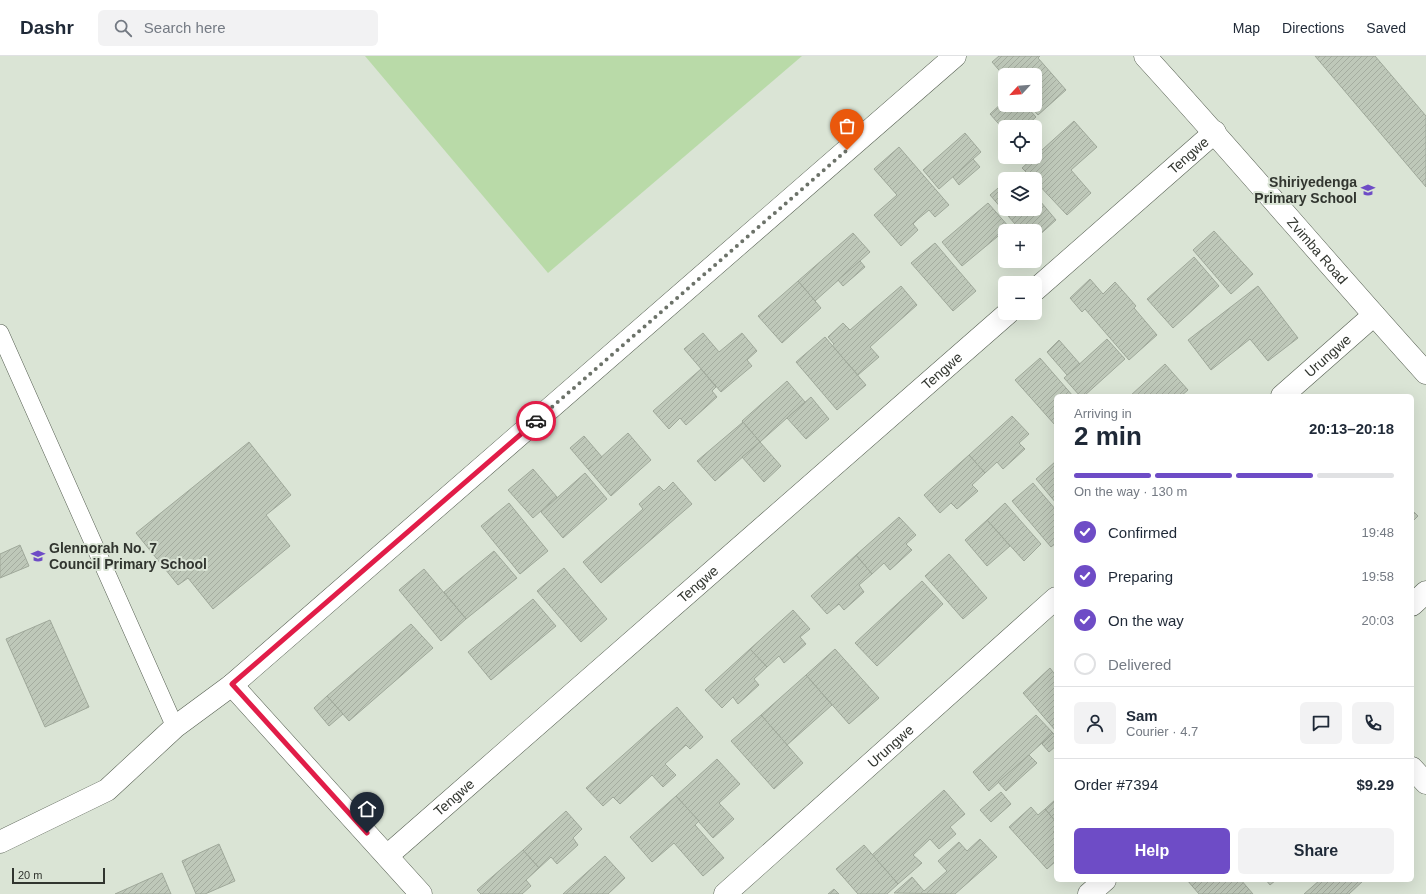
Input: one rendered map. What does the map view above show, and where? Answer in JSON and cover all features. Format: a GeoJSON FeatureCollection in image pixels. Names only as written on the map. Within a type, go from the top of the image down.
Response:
{"type":"FeatureCollection","features":[{"type":"Feature","properties":{"kind":"street"},"geometry":{"type":"LineString","coordinates":[[0,842],[108,790],[175,727],[232,684],[955,56]]}},
{"type":"Feature","properties":{"kind":"street","name":"Zvimba Road"},"geometry":{"type":"LineString","coordinates":[[1145,56],[1215,132],[1426,372]]}},
{"type":"Feature","properties":{"kind":"street","name":"Tengwe"},"geometry":{"type":"LineString","coordinates":[[1042,284],[1215,132]]}},
{"type":"Feature","properties":{"kind":"street","name":"Urungwe"},"geometry":{"type":"LineString","coordinates":[[1284,394],[1374,314]]}},
{"type":"Feature","properties":{"kind":"street","name":"Tengwe"},"geometry":{"type":"LineString","coordinates":[[387,856],[1000,320]]}},
{"type":"Feature","properties":{"kind":"street"},"geometry":{"type":"LineString","coordinates":[[1414,603],[1426,592]]}},
{"type":"Feature","properties":{"kind":"street","name":"Urungwe"},"geometry":{"type":"LineString","coordinates":[[725,894],[1054,600]]}},
{"type":"Feature","properties":{"kind":"street"},"geometry":{"type":"LineString","coordinates":[[232,684],[421,894]]}},
{"type":"Feature","properties":{"kind":"street"},"geometry":{"type":"LineString","coordinates":[[1414,770],[1426,783]]}},
{"type":"Feature","properties":{"kind":"street"},"geometry":{"type":"LineString","coordinates":[[1089,894],[1102,882]]}},
{"type":"Feature","properties":{"kind":"lane"},"geometry":{"type":"LineString","coordinates":[[0,332],[175,727]]}},
{"type":"Feature","properties":{"kind":"green space"},"geometry":{"type":"Polygon","coordinates":[[[365,56],[802,56],[548,273],[365,56]]]}},
{"type":"Feature","properties":{"kind":"building"},"geometry":{"type":"Polygon","coordinates":[[[999,56],[1040,56],[1038,58],[1066,90],[1042,111],[1042,68],[998,69],[992,62],[999,56]]]}},
{"type":"Feature","properties":{"kind":"building"},"geometry":{"type":"Polygon","coordinates":[[[1315,56],[1375,56],[1426,116],[1426,187],[1315,56]]]}},
{"type":"Feature","properties":{"kind":"building"},"geometry":{"type":"Polygon","coordinates":[[[998,107],[998,112],[1031,112],[1036,117],[1033,120],[998,120],[998,123],[990,114],[998,107]]]}},
{"type":"Feature","properties":{"kind":"building"},"geometry":{"type":"Polygon","coordinates":[[[1074,121],[1097,147],[1071,170],[1091,193],[1067,215],[1042,188],[1042,172],[1026,172],[1022,168],[1026,164],[1042,164],[1042,150],[1074,121]]]}},
{"type":"Feature","properties":{"kind":"building"},"geometry":{"type":"Polygon","coordinates":[[[965,133],[981,152],[939,189],[923,170],[965,133]]]}},
{"type":"Feature","properties":{"kind":"building"},"geometry":{"type":"Polygon","coordinates":[[[899,147],[949,205],[935,217],[929,210],[918,219],[913,224],[918,230],[901,246],[874,215],[897,195],[874,169],[899,147]]]}},
{"type":"Feature","properties":{"kind":"building"},"geometry":{"type":"Polygon","coordinates":[[[973,159],[980,167],[959,185],[953,177],[973,159]]]}},
{"type":"Feature","properties":{"kind":"building"},"geometry":{"type":"Polygon","coordinates":[[[998,188],[998,204],[990,195],[998,188]]]}},
{"type":"Feature","properties":{"kind":"building"},"geometry":{"type":"Polygon","coordinates":[[[988,203],[1006,224],[998,224],[998,236],[962,266],[942,242],[988,203]]]}},
{"type":"Feature","properties":{"kind":"building"},"geometry":{"type":"Polygon","coordinates":[[[1042,203],[1056,220],[1042,233],[1042,224],[1015,224],[1008,216],[1042,216],[1042,203]]]}},
{"type":"Feature","properties":{"kind":"building"},"geometry":{"type":"Polygon","coordinates":[[[1214,231],[1253,274],[1231,294],[1193,250],[1214,231]]]}},
{"type":"Feature","properties":{"kind":"building"},"geometry":{"type":"Polygon","coordinates":[[[853,233],[870,252],[815,301],[798,281],[853,233]]]}},
{"type":"Feature","properties":{"kind":"building"},"geometry":{"type":"Polygon","coordinates":[[[935,243],[976,291],[953,311],[911,263],[935,243]]]}},
{"type":"Feature","properties":{"kind":"building"},"geometry":{"type":"Polygon","coordinates":[[[1194,257],[1219,286],[1173,328],[1147,299],[1194,257]]]}},
{"type":"Feature","properties":{"kind":"building"},"geometry":{"type":"Polygon","coordinates":[[[860,261],[865,267],[843,286],[838,280],[860,261]]]}},
{"type":"Feature","properties":{"kind":"building"},"geometry":{"type":"Polygon","coordinates":[[[1090,279],[1103,294],[1115,282],[1136,306],[1134,308],[1157,335],[1129,360],[1085,309],[1082,312],[1070,298],[1090,279]]]}},
{"type":"Feature","properties":{"kind":"building"},"geometry":{"type":"Polygon","coordinates":[[[798,281],[821,308],[782,343],[758,316],[798,281]]]}},
{"type":"Feature","properties":{"kind":"building"},"geometry":{"type":"Polygon","coordinates":[[[901,286],[917,305],[870,347],[879,357],[858,375],[832,346],[834,344],[828,337],[843,323],[850,330],[901,286]]]}},
{"type":"Feature","properties":{"kind":"building"},"geometry":{"type":"Polygon","coordinates":[[[1258,286],[1298,338],[1268,361],[1250,339],[1211,370],[1188,340],[1258,286]]]}},
{"type":"Feature","properties":{"kind":"building"},"geometry":{"type":"Polygon","coordinates":[[[703,333],[719,352],[742,333],[757,351],[747,360],[752,366],[721,392],[684,349],[703,333]]]}},
{"type":"Feature","properties":{"kind":"building"},"geometry":{"type":"Polygon","coordinates":[[[825,337],[866,385],[837,410],[796,362],[825,337]]]}},
{"type":"Feature","properties":{"kind":"building"},"geometry":{"type":"Polygon","coordinates":[[[1107,339],[1125,359],[1086,394],[1078,394],[1064,378],[1107,339]]]}},
{"type":"Feature","properties":{"kind":"building"},"geometry":{"type":"Polygon","coordinates":[[[1059,340],[1080,364],[1067,375],[1047,352],[1059,340]]]}},
{"type":"Feature","properties":{"kind":"building"},"geometry":{"type":"Polygon","coordinates":[[[1040,358],[1071,394],[1054,394],[1054,424],[1015,380],[1040,358]]]}},
{"type":"Feature","properties":{"kind":"building"},"geometry":{"type":"Polygon","coordinates":[[[1165,364],[1188,390],[1183,394],[1132,394],[1165,364]]]}},
{"type":"Feature","properties":{"kind":"building"},"geometry":{"type":"Polygon","coordinates":[[[701,369],[716,387],[712,391],[717,397],[686,425],[680,418],[669,429],[653,411],[701,369]]]}},
{"type":"Feature","properties":{"kind":"building"},"geometry":{"type":"Polygon","coordinates":[[[787,381],[805,402],[760,442],[742,421],[787,381]]]}},
{"type":"Feature","properties":{"kind":"building"},"geometry":{"type":"Polygon","coordinates":[[[811,397],[829,419],[806,439],[787,418],[811,397]]]}},
{"type":"Feature","properties":{"kind":"building"},"geometry":{"type":"Polygon","coordinates":[[[1012,416],[1029,434],[1019,443],[1025,449],[1003,469],[997,462],[985,473],[969,455],[1012,416]]]}},
{"type":"Feature","properties":{"kind":"building"},"geometry":{"type":"Polygon","coordinates":[[[743,422],[760,442],[715,481],[697,461],[743,422]]]}},
{"type":"Feature","properties":{"kind":"building"},"geometry":{"type":"Polygon","coordinates":[[[628,433],[651,460],[611,496],[588,469],[628,433]]]}},
{"type":"Feature","properties":{"kind":"building"},"geometry":{"type":"Polygon","coordinates":[[[584,436],[602,457],[588,469],[570,448],[584,436]]]}},
{"type":"Feature","properties":{"kind":"building"},"geometry":{"type":"Polygon","coordinates":[[[249,442],[291,495],[266,515],[290,546],[213,609],[188,578],[178,585],[136,533],[249,442]]]}},
{"type":"Feature","properties":{"kind":"building"},"geometry":{"type":"Polygon","coordinates":[[[760,442],[781,466],[764,482],[742,457],[760,442]]]}},
{"type":"Feature","properties":{"kind":"building"},"geometry":{"type":"Polygon","coordinates":[[[969,455],[985,473],[972,485],[978,491],[957,509],[951,503],[940,513],[924,495],[969,455]]]}},
{"type":"Feature","properties":{"kind":"building"},"geometry":{"type":"Polygon","coordinates":[[[1054,463],[1054,501],[1036,479],[1054,463]]]}},
{"type":"Feature","properties":{"kind":"building"},"geometry":{"type":"Polygon","coordinates":[[[533,469],[557,497],[533,518],[508,490],[533,469]]]}},
{"type":"Feature","properties":{"kind":"building"},"geometry":{"type":"Polygon","coordinates":[[[585,473],[607,499],[563,538],[541,512],[585,473]]]}},
{"type":"Feature","properties":{"kind":"building"},"geometry":{"type":"Polygon","coordinates":[[[673,482],[692,504],[601,583],[583,562],[643,509],[639,504],[659,486],[664,491],[673,482]]]}},
{"type":"Feature","properties":{"kind":"building"},"geometry":{"type":"Polygon","coordinates":[[[1033,483],[1054,508],[1054,545],[1051,547],[1012,501],[1033,483]]]}},
{"type":"Feature","properties":{"kind":"building"},"geometry":{"type":"Polygon","coordinates":[[[509,503],[548,551],[520,574],[481,526],[509,503]]]}},
{"type":"Feature","properties":{"kind":"building"},"geometry":{"type":"Polygon","coordinates":[[[1005,503],[1041,544],[1024,561],[987,520],[1005,503]]]}},
{"type":"Feature","properties":{"kind":"building"},"geometry":{"type":"Polygon","coordinates":[[[1414,512],[1418,516],[1414,520],[1414,512]]]}},
{"type":"Feature","properties":{"kind":"building"},"geometry":{"type":"Polygon","coordinates":[[[899,517],[916,535],[906,544],[912,550],[890,570],[884,563],[872,574],[856,555],[899,517]]]}},
{"type":"Feature","properties":{"kind":"building"},"geometry":{"type":"Polygon","coordinates":[[[987,520],[1010,546],[987,566],[965,540],[987,520]]]}},
{"type":"Feature","properties":{"kind":"building"},"geometry":{"type":"Polygon","coordinates":[[[20,545],[29,566],[0,578],[0,554],[20,545]]]}},
{"type":"Feature","properties":{"kind":"building"},"geometry":{"type":"Polygon","coordinates":[[[494,551],[517,578],[466,619],[444,592],[494,551]]]}},
{"type":"Feature","properties":{"kind":"building"},"geometry":{"type":"Polygon","coordinates":[[[949,554],[987,598],[963,619],[925,576],[949,554]]]}},
{"type":"Feature","properties":{"kind":"building"},"geometry":{"type":"Polygon","coordinates":[[[856,555],[872,574],[859,585],[864,592],[844,610],[839,604],[827,614],[811,596],[856,555]]]}},
{"type":"Feature","properties":{"kind":"building"},"geometry":{"type":"Polygon","coordinates":[[[564,568],[607,619],[581,642],[537,591],[564,568]]]}},
{"type":"Feature","properties":{"kind":"building"},"geometry":{"type":"Polygon","coordinates":[[[424,569],[466,619],[441,641],[399,590],[424,569]]]}},
{"type":"Feature","properties":{"kind":"building"},"geometry":{"type":"Polygon","coordinates":[[[922,581],[943,604],[877,666],[855,643],[922,581]]]}},
{"type":"Feature","properties":{"kind":"building"},"geometry":{"type":"Polygon","coordinates":[[[533,599],[556,626],[491,680],[468,652],[533,599]]]}},
{"type":"Feature","properties":{"kind":"building"},"geometry":{"type":"Polygon","coordinates":[[[793,610],[810,629],[800,637],[806,644],[784,663],[779,656],[767,667],[750,649],[793,610]]]}},
{"type":"Feature","properties":{"kind":"building"},"geometry":{"type":"Polygon","coordinates":[[[50,620],[89,707],[45,727],[6,639],[50,620]]]}},
{"type":"Feature","properties":{"kind":"building"},"geometry":{"type":"Polygon","coordinates":[[[411,624],[433,648],[349,721],[327,696],[411,624]]]}},
{"type":"Feature","properties":{"kind":"building"},"geometry":{"type":"Polygon","coordinates":[[[750,649],[767,667],[754,679],[759,685],[738,704],[733,697],[722,708],[705,690],[750,649]]]}},
{"type":"Feature","properties":{"kind":"building"},"geometry":{"type":"Polygon","coordinates":[[[835,649],[879,698],[849,724],[806,675],[835,649]]]}},
{"type":"Feature","properties":{"kind":"building"},"geometry":{"type":"Polygon","coordinates":[[[1050,668],[1054,673],[1054,729],[1023,693],[1050,668]]]}},
{"type":"Feature","properties":{"kind":"building"},"geometry":{"type":"Polygon","coordinates":[[[806,675],[832,705],[787,745],[761,715],[806,675]]]}},
{"type":"Feature","properties":{"kind":"building"},"geometry":{"type":"Polygon","coordinates":[[[327,696],[343,714],[329,726],[314,708],[327,696]]]}},
{"type":"Feature","properties":{"kind":"building"},"geometry":{"type":"Polygon","coordinates":[[[677,707],[703,737],[690,749],[686,745],[665,764],[676,775],[663,787],[652,775],[620,804],[613,797],[603,806],[586,788],[677,707]]]}},
{"type":"Feature","properties":{"kind":"building"},"geometry":{"type":"Polygon","coordinates":[[[761,715],[803,763],[774,789],[731,741],[761,715]]]}},
{"type":"Feature","properties":{"kind":"building"},"geometry":{"type":"Polygon","coordinates":[[[1036,715],[1053,733],[989,791],[973,772],[1036,715]]]}},
{"type":"Feature","properties":{"kind":"building"},"geometry":{"type":"Polygon","coordinates":[[[1053,733],[1054,748],[1049,752],[1042,744],[1053,733]]]}},
{"type":"Feature","properties":{"kind":"building"},"geometry":{"type":"Polygon","coordinates":[[[1029,755],[1037,763],[1006,791],[998,782],[1029,755]]]}},
{"type":"Feature","properties":{"kind":"building"},"geometry":{"type":"Polygon","coordinates":[[[717,759],[740,784],[719,803],[734,819],[713,838],[676,796],[717,759]]]}},
{"type":"Feature","properties":{"kind":"building"},"geometry":{"type":"Polygon","coordinates":[[[944,790],[965,814],[950,827],[956,834],[939,849],[930,839],[913,855],[922,863],[898,884],[872,855],[944,790]]]}},
{"type":"Feature","properties":{"kind":"building"},"geometry":{"type":"Polygon","coordinates":[[[1001,792],[1011,804],[991,822],[980,810],[1001,792]]]}},
{"type":"Feature","properties":{"kind":"building"},"geometry":{"type":"Polygon","coordinates":[[[676,796],[699,821],[695,825],[724,858],[703,876],[674,843],[652,862],[630,837],[676,796]]]}},
{"type":"Feature","properties":{"kind":"building"},"geometry":{"type":"Polygon","coordinates":[[[1054,801],[1054,820],[1045,809],[1054,801]]]}},
{"type":"Feature","properties":{"kind":"building"},"geometry":{"type":"Polygon","coordinates":[[[1031,807],[1038,815],[1045,809],[1054,820],[1054,863],[1047,869],[1009,827],[1031,807]]]}},
{"type":"Feature","properties":{"kind":"building"},"geometry":{"type":"Polygon","coordinates":[[[566,811],[582,829],[573,838],[578,845],[557,864],[551,857],[539,868],[523,850],[566,811]]]}},
{"type":"Feature","properties":{"kind":"building"},"geometry":{"type":"Polygon","coordinates":[[[980,839],[997,857],[955,894],[894,893],[912,877],[924,891],[947,871],[938,861],[959,842],[967,851],[980,839]]]}},
{"type":"Feature","properties":{"kind":"building"},"geometry":{"type":"Polygon","coordinates":[[[219,844],[235,881],[205,894],[196,894],[182,861],[219,844]]]}},
{"type":"Feature","properties":{"kind":"building"},"geometry":{"type":"Polygon","coordinates":[[[864,845],[898,884],[887,894],[858,894],[836,869],[864,845]]]}},
{"type":"Feature","properties":{"kind":"building"},"geometry":{"type":"Polygon","coordinates":[[[523,850],[539,868],[526,880],[531,886],[522,894],[481,894],[477,890],[523,850]]]}},
{"type":"Feature","properties":{"kind":"building"},"geometry":{"type":"Polygon","coordinates":[[[605,856],[625,878],[608,894],[563,894],[605,856]]]}},
{"type":"Feature","properties":{"kind":"building"},"geometry":{"type":"Polygon","coordinates":[[[162,873],[171,894],[115,894],[162,873]]]}},
{"type":"Feature","properties":{"kind":"building"},"geometry":{"type":"Polygon","coordinates":[[[1189,882],[1243,882],[1253,894],[1199,894],[1189,882]]]}},
{"type":"Feature","properties":{"kind":"building"},"geometry":{"type":"Polygon","coordinates":[[[1318,882],[1362,882],[1349,894],[1304,894],[1318,882]]]}},
{"type":"Feature","properties":{"kind":"building"},"geometry":{"type":"Polygon","coordinates":[[[834,889],[839,894],[828,894],[834,889]]]}},
{"type":"Feature","properties":{"kind":"way so far"},"geometry":{"type":"LineString","coordinates":[[536,421],[847,150]]}},
{"type":"Feature","properties":{"kind":"place","name":"Shiriyedenga Primary School"},"geometry":{"type":"Point","coordinates":[1368,190]}},
{"type":"Feature","properties":{"kind":"place","name":"Glennorah No. 7 Council Primary School"},"geometry":{"type":"Point","coordinates":[38,556]}},
{"type":"Feature","properties":{"kind":"route"},"geometry":{"type":"LineString","coordinates":[[367,833],[232,684],[536,421]]}}]}
